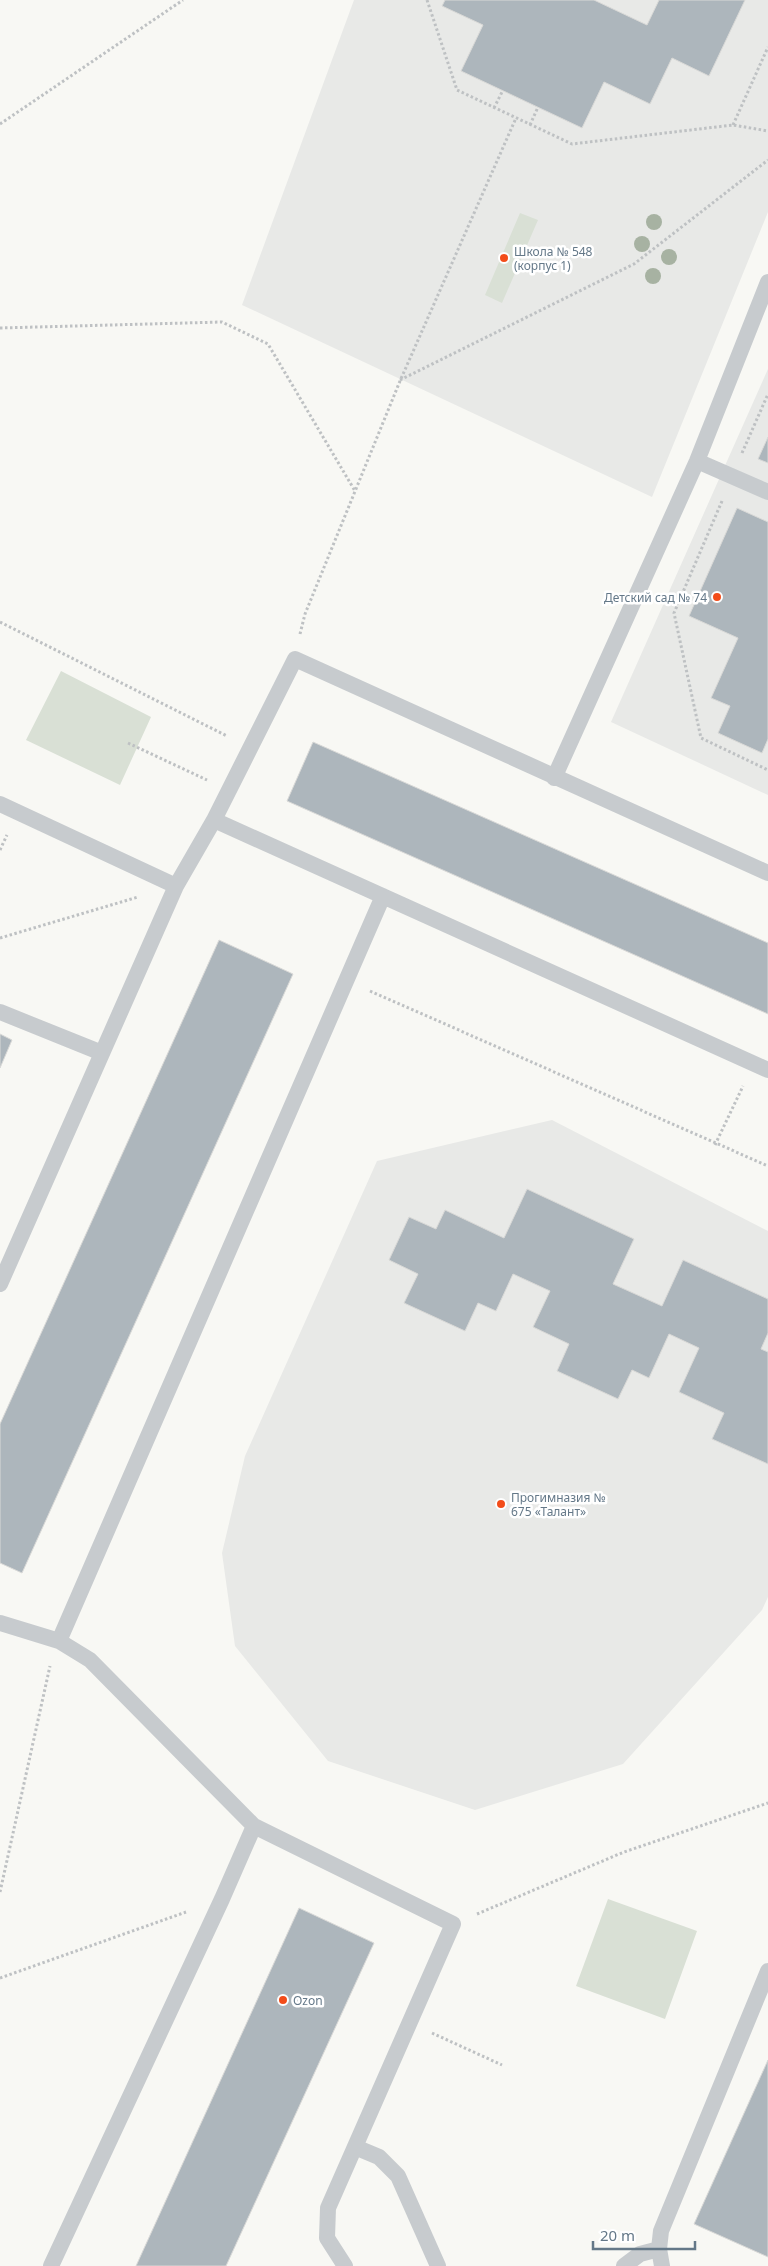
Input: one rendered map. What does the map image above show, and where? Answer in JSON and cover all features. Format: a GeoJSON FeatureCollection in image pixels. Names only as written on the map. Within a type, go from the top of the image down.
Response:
{"type":"FeatureCollection","features":[{"type":"Feature","properties":{"kind":"lane"},"geometry":{"type":"LineString","coordinates":[[554,778],[697,461],[768,282]]}},
{"type":"Feature","properties":{"kind":"lane"},"geometry":{"type":"LineString","coordinates":[[697,461],[768,492]]}},
{"type":"Feature","properties":{"kind":"lane"},"geometry":{"type":"LineString","coordinates":[[0,1284],[176,886],[214,820],[295,659],[554,778],[768,873]]}},
{"type":"Feature","properties":{"kind":"lane"},"geometry":{"type":"LineString","coordinates":[[0,804],[176,886]]}},
{"type":"Feature","properties":{"kind":"lane"},"geometry":{"type":"LineString","coordinates":[[214,820],[761,1067]]}},
{"type":"Feature","properties":{"kind":"lane"},"geometry":{"type":"LineString","coordinates":[[59,1641],[383,896]]}},
{"type":"Feature","properties":{"kind":"lane"},"geometry":{"type":"LineString","coordinates":[[0,1012],[102,1053]]}},
{"type":"Feature","properties":{"kind":"lane"},"geometry":{"type":"LineString","coordinates":[[0,1623],[59,1641],[90,1660],[254,1826],[453,1924],[328,2208],[327,2238],[345,2266]]}},
{"type":"Feature","properties":{"kind":"lane"},"geometry":{"type":"LineString","coordinates":[[51,2266],[222,1899],[254,1826]]}},
{"type":"Feature","properties":{"kind":"lane"},"geometry":{"type":"LineString","coordinates":[[662,2266],[659,2249],[661,2231],[768,1972]]}},
{"type":"Feature","properties":{"kind":"lane"},"geometry":{"type":"LineString","coordinates":[[355,2148],[379,2157],[398,2176],[438,2266]]}},
{"type":"Feature","properties":{"kind":"lane"},"geometry":{"type":"LineString","coordinates":[[624,2266],[640,2254],[659,2249]]}},
{"type":"Feature","properties":{"kind":"path"},"geometry":{"type":"LineString","coordinates":[[0,124],[183,0]]}},
{"type":"Feature","properties":{"kind":"path"},"geometry":{"type":"LineString","coordinates":[[427,0],[457,90],[572,144],[733,125],[768,131]]}},
{"type":"Feature","properties":{"kind":"path"},"geometry":{"type":"LineString","coordinates":[[733,125],[768,47]]}},
{"type":"Feature","properties":{"kind":"path"},"geometry":{"type":"LineString","coordinates":[[494,108],[503,90]]}},
{"type":"Feature","properties":{"kind":"path"},"geometry":{"type":"LineString","coordinates":[[530,125],[538,107]]}},
{"type":"Feature","properties":{"kind":"path"},"geometry":{"type":"LineString","coordinates":[[295,659],[305,614],[355,491],[400,381],[516,118]]}},
{"type":"Feature","properties":{"kind":"path"},"geometry":{"type":"LineString","coordinates":[[400,381],[634,264],[768,160]]}},
{"type":"Feature","properties":{"kind":"path"},"geometry":{"type":"LineString","coordinates":[[0,328],[222,322],[268,344],[355,491]]}},
{"type":"Feature","properties":{"kind":"path"},"geometry":{"type":"LineString","coordinates":[[768,394],[674,613],[701,738],[768,770]]}},
{"type":"Feature","properties":{"kind":"path"},"geometry":{"type":"LineString","coordinates":[[0,622],[250,748]]}},
{"type":"Feature","properties":{"kind":"path"},"geometry":{"type":"LineString","coordinates":[[128,743],[229,790]]}},
{"type":"Feature","properties":{"kind":"path"},"geometry":{"type":"LineString","coordinates":[[0,938],[176,886]]}},
{"type":"Feature","properties":{"kind":"path"},"geometry":{"type":"LineString","coordinates":[[346,981],[768,1166]]}},
{"type":"Feature","properties":{"kind":"path"},"geometry":{"type":"LineString","coordinates":[[715,1144],[761,1067]]}},
{"type":"Feature","properties":{"kind":"path"},"geometry":{"type":"LineString","coordinates":[[0,1892],[48,1671],[59,1641]]}},
{"type":"Feature","properties":{"kind":"path"},"geometry":{"type":"LineString","coordinates":[[453,1924],[624,1852],[768,1803]]}},
{"type":"Feature","properties":{"kind":"path"},"geometry":{"type":"LineString","coordinates":[[0,1978],[222,1899]]}},
{"type":"Feature","properties":{"kind":"path"},"geometry":{"type":"LineString","coordinates":[[410,2023],[502,2065]]}},
{"type":"Feature","properties":{"kind":"shaded area","name":"Школа № 548 (корпус 1)"},"geometry":{"type":"Polygon","coordinates":[[[354,0],[768,0],[768,212],[652,497],[242,305],[354,0]]]}},
{"type":"Feature","properties":{"kind":"shaded area"},"geometry":{"type":"Polygon","coordinates":[[[520,213],[538,220],[502,303],[485,295],[520,213]]]}},
{"type":"Feature","properties":{"kind":"shaded area","name":"Детский сад № 74"},"geometry":{"type":"Polygon","coordinates":[[[768,369],[768,795],[611,722],[768,369]]]}},
{"type":"Feature","properties":{"kind":"shaded area"},"geometry":{"type":"Polygon","coordinates":[[[61,671],[151,717],[120,785],[26,740],[61,671]]]}},
{"type":"Feature","properties":{"kind":"shaded area","name":"Прогимназия № 675 «Талант»"},"geometry":{"type":"Polygon","coordinates":[[[552,1120],[768,1231],[768,1597],[762,1610],[623,1764],[475,1810],[328,1761],[235,1646],[222,1553],[245,1456],[377,1161],[552,1120]]]}},
{"type":"Feature","properties":{"kind":"shaded area"},"geometry":{"type":"Polygon","coordinates":[[[608,1899],[697,1931],[665,2019],[576,1986],[608,1899]]]}},
{"type":"Feature","properties":{"kind":"building"},"geometry":{"type":"Polygon","coordinates":[[[445,0],[594,0],[647,25],[659,0],[745,0],[709,76],[672,58],[650,104],[604,82],[582,128],[461,71],[483,25],[442,6],[445,0]]]}},
{"type":"Feature","properties":{"kind":"building"},"geometry":{"type":"Polygon","coordinates":[[[768,437],[768,463],[758,459],[768,437]]]}},
{"type":"Feature","properties":{"kind":"building"},"geometry":{"type":"Polygon","coordinates":[[[737,508],[768,522],[768,739],[762,753],[718,733],[730,706],[711,698],[738,638],[689,616],[737,508]]]}},
{"type":"Feature","properties":{"kind":"building"},"geometry":{"type":"Polygon","coordinates":[[[313,742],[768,943],[768,1014],[287,801],[313,742]]]}},
{"type":"Feature","properties":{"kind":"building"},"geometry":{"type":"Polygon","coordinates":[[[219,940],[293,974],[22,1573],[0,1563],[0,1424],[219,940]]]}},
{"type":"Feature","properties":{"kind":"building"},"geometry":{"type":"Polygon","coordinates":[[[0,1034],[12,1040],[0,1068],[0,1034]]]}},
{"type":"Feature","properties":{"kind":"building"},"geometry":{"type":"Polygon","coordinates":[[[527,1189],[634,1239],[613,1284],[662,1306],[683,1260],[768,1299],[768,1333],[761,1349],[768,1352],[768,1464],[712,1439],[724,1413],[679,1392],[699,1348],[669,1334],[649,1378],[632,1370],[618,1399],[557,1371],[569,1344],[533,1327],[550,1291],[513,1274],[496,1311],[478,1303],[465,1331],[404,1303],[418,1274],[389,1260],[409,1217],[436,1229],[445,1210],[504,1238],[527,1189]]]}},
{"type":"Feature","properties":{"kind":"building"},"geometry":{"type":"Polygon","coordinates":[[[299,1908],[374,1943],[226,2266],[136,2266],[299,1908]]]}},
{"type":"Feature","properties":{"kind":"building"},"geometry":{"type":"Polygon","coordinates":[[[768,2060],[768,2257],[694,2224],[768,2060]]]}},
{"type":"Feature","properties":{"kind":"place","name":"Школа № 548 (корпус 1)"},"geometry":{"type":"Point","coordinates":[504,258]}},
{"type":"Feature","properties":{"kind":"place","name":"Детский сад № 74"},"geometry":{"type":"Point","coordinates":[717,597]}},
{"type":"Feature","properties":{"kind":"place","name":"Прогимназия № 675 «Талант»"},"geometry":{"type":"Point","coordinates":[501,1504]}},
{"type":"Feature","properties":{"kind":"place","name":"Ozon"},"geometry":{"type":"Point","coordinates":[283,2000]}}]}
